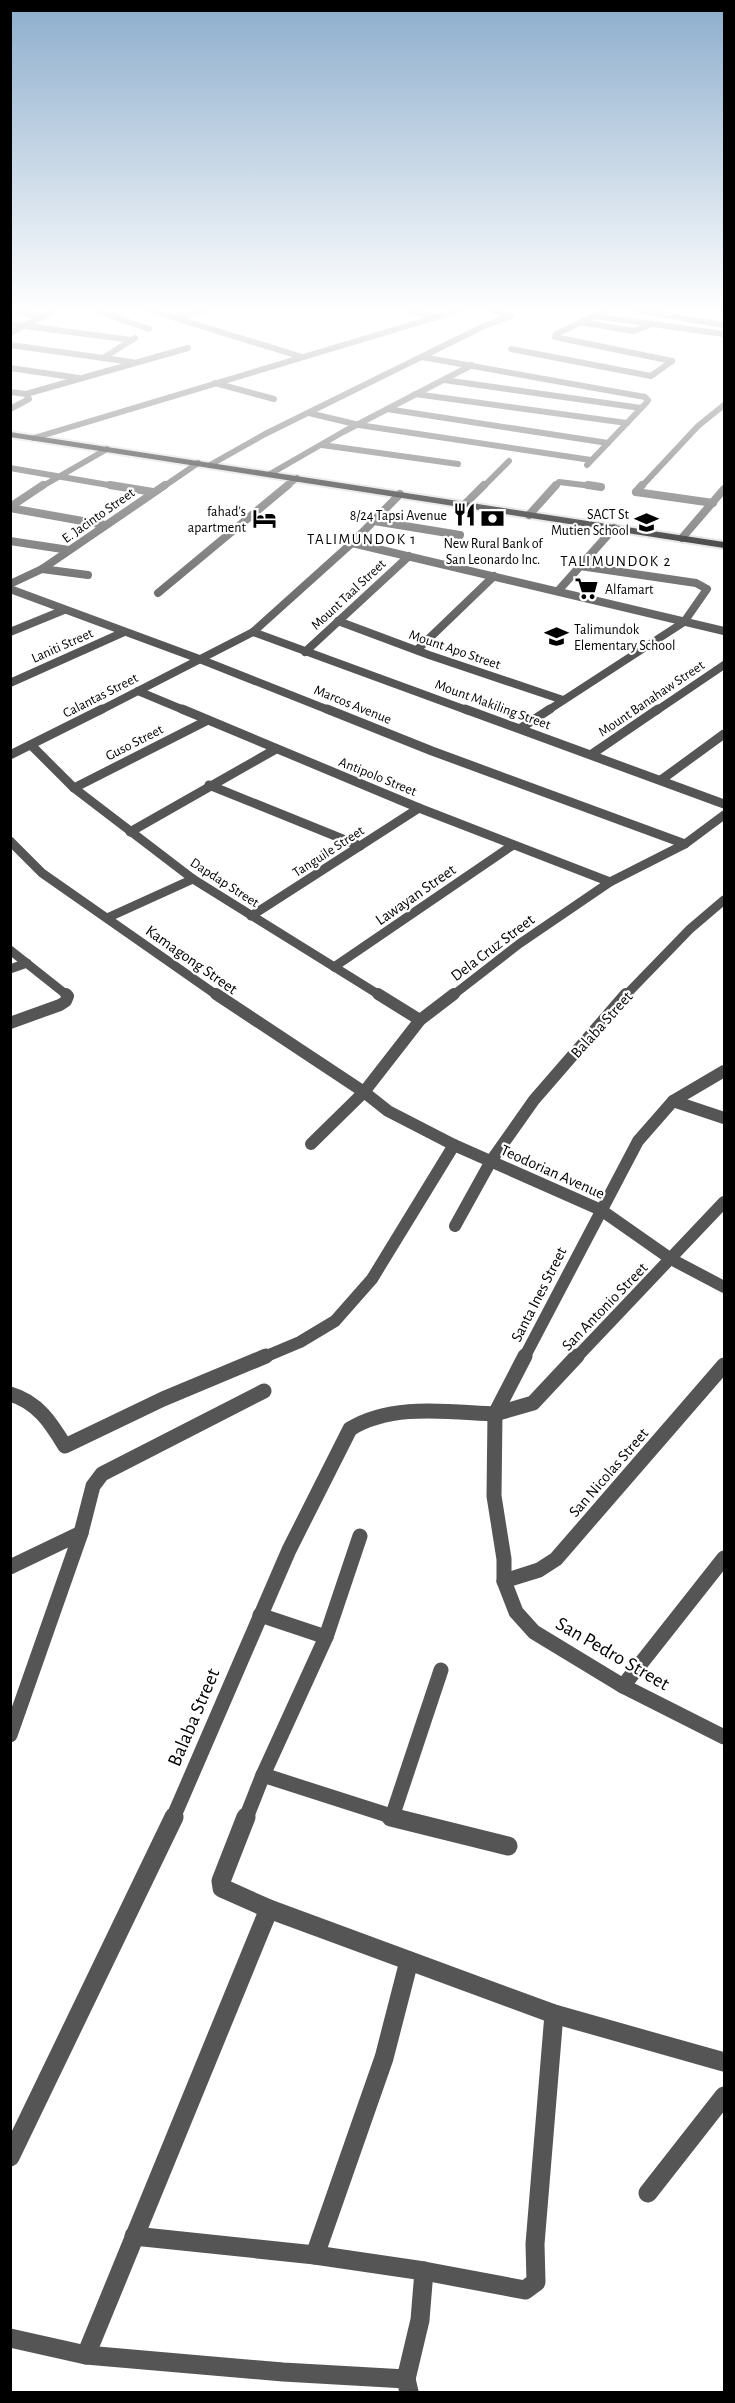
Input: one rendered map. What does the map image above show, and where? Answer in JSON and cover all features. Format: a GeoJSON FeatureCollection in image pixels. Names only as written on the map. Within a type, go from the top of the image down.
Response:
{"type":"FeatureCollection","features":[{"type":"Feature","properties":{"kind":"highway"},"geometry":{"type":"LineString","coordinates":[[10,434],[724,545]]}},
{"type":"Feature","properties":{"kind":"street"},"geometry":{"type":"LineString","coordinates":[[34,438],[86,422]]}},
{"type":"Feature","properties":{"kind":"street"},"geometry":{"type":"LineString","coordinates":[[210,465],[293,422]]}},
{"type":"Feature","properties":{"kind":"street"},"geometry":{"type":"LineString","coordinates":[[346,422],[589,463],[627,423]]}},
{"type":"Feature","properties":{"kind":"street"},"geometry":{"type":"LineString","coordinates":[[270,474],[364,422]]}},
{"type":"Feature","properties":{"kind":"street"},"geometry":{"type":"LineString","coordinates":[[468,422],[608,443]]}},
{"type":"Feature","properties":{"kind":"street"},"geometry":{"type":"LineString","coordinates":[[621,422],[627,423]]}},
{"type":"Feature","properties":{"kind":"street"},"geometry":{"type":"LineString","coordinates":[[703,422],[636,492],[713,503]]}},
{"type":"Feature","properties":{"kind":"street"},"geometry":{"type":"LineString","coordinates":[[322,445],[458,464]]}},
{"type":"Feature","properties":{"kind":"street"},"geometry":{"type":"LineString","coordinates":[[10,508],[56,477],[107,449]]}},
{"type":"Feature","properties":{"kind":"street"},"geometry":{"type":"LineString","coordinates":[[465,504],[509,461]]}},
{"type":"Feature","properties":{"kind":"street","name":"E. Jacinto Street"},"geometry":{"type":"LineString","coordinates":[[10,584],[42,569],[198,463]]}},
{"type":"Feature","properties":{"kind":"street"},"geometry":{"type":"LineString","coordinates":[[12,468],[153,492]]}},
{"type":"Feature","properties":{"kind":"street"},"geometry":{"type":"LineString","coordinates":[[158,593],[297,478]]}},
{"type":"Feature","properties":{"kind":"street"},"geometry":{"type":"LineString","coordinates":[[529,515],[559,482],[601,487]]}},
{"type":"Feature","properties":{"kind":"street"},"geometry":{"type":"LineString","coordinates":[[682,538],[724,489]]}},
{"type":"Feature","properties":{"kind":"street","name":"Calantas Street"},"geometry":{"type":"LineString","coordinates":[[10,754],[202,660],[253,632],[352,543],[400,494]]}},
{"type":"Feature","properties":{"kind":"street"},"geometry":{"type":"LineString","coordinates":[[10,508],[105,525]]}},
{"type":"Feature","properties":{"kind":"street"},"geometry":{"type":"LineString","coordinates":[[374,521],[460,536]]}},
{"type":"Feature","properties":{"kind":"street"},"geometry":{"type":"LineString","coordinates":[[558,591],[614,528]]}},
{"type":"Feature","properties":{"kind":"street"},"geometry":{"type":"LineString","coordinates":[[10,541],[69,550]]}},
{"type":"Feature","properties":{"kind":"street"},"geometry":{"type":"LineString","coordinates":[[352,543],[724,632]]}},
{"type":"Feature","properties":{"kind":"street","name":"Mount Taal Street"},"geometry":{"type":"LineString","coordinates":[[305,652],[409,556]]}},
{"type":"Feature","properties":{"kind":"street"},"geometry":{"type":"LineString","coordinates":[[521,728],[684,622],[707,589],[704,586],[580,566]]}},
{"type":"Feature","properties":{"kind":"street"},"geometry":{"type":"LineString","coordinates":[[42,569],[88,575]]}},
{"type":"Feature","properties":{"kind":"street"},"geometry":{"type":"LineString","coordinates":[[417,651],[494,576]]}},
{"type":"Feature","properties":{"kind":"street","name":"Marcos Avenue"},"geometry":{"type":"LineString","coordinates":[[10,589],[202,660],[432,751],[685,844]]}},
{"type":"Feature","properties":{"kind":"street"},"geometry":{"type":"LineString","coordinates":[[10,632],[64,610]]}},
{"type":"Feature","properties":{"kind":"street","name":"Mount Apo Street"},"geometry":{"type":"LineString","coordinates":[[338,621],[417,651],[563,700]]}},
{"type":"Feature","properties":{"kind":"street","name":"Laniti Street"},"geometry":{"type":"LineString","coordinates":[[10,683],[124,632]]}},
{"type":"Feature","properties":{"kind":"street","name":"Mount Makiling Street"},"geometry":{"type":"LineString","coordinates":[[253,632],[724,804]]}},
{"type":"Feature","properties":{"kind":"street","name":"Mount Banahaw Street"},"geometry":{"type":"LineString","coordinates":[[592,754],[724,665]]}},
{"type":"Feature","properties":{"kind":"street","name":"Antipolo Street"},"geometry":{"type":"LineString","coordinates":[[138,691],[419,808],[610,882]]}},
{"type":"Feature","properties":{"kind":"street","name":"Guso Street"},"geometry":{"type":"LineString","coordinates":[[74,788],[207,720]]}},
{"type":"Feature","properties":{"kind":"street"},"geometry":{"type":"LineString","coordinates":[[661,780],[724,734]]}},
{"type":"Feature","properties":{"kind":"street","name":"Dapdap Street"},"geometry":{"type":"LineString","coordinates":[[31,745],[74,788],[194,879],[420,1020]]}},
{"type":"Feature","properties":{"kind":"street"},"geometry":{"type":"LineString","coordinates":[[130,832],[276,749]]}},
{"type":"Feature","properties":{"kind":"street"},"geometry":{"type":"LineString","coordinates":[[210,785],[360,846]]}},
{"type":"Feature","properties":{"kind":"street","name":"Tanguile Street"},"geometry":{"type":"LineString","coordinates":[[251,916],[419,808]]}},
{"type":"Feature","properties":{"kind":"street","name":"Dela Cruz Street"},"geometry":{"type":"LineString","coordinates":[[311,1144],[364,1092],[420,1020],[519,944],[610,882],[685,844],[724,815]]}},
{"type":"Feature","properties":{"kind":"street","name":"Kamagong Street"},"geometry":{"type":"LineString","coordinates":[[10,841],[42,873],[266,1029],[364,1092]]}},
{"type":"Feature","properties":{"kind":"street","name":"Lawayan Street"},"geometry":{"type":"LineString","coordinates":[[334,967],[513,845]]}},
{"type":"Feature","properties":{"kind":"street"},"geometry":{"type":"LineString","coordinates":[[107,918],[194,879]]}},
{"type":"Feature","properties":{"kind":"street","name":"Balaba Street"},"geometry":{"type":"LineString","coordinates":[[455,1226],[491,1161],[534,1100],[613,1008],[690,928],[724,900]]}},
{"type":"Feature","properties":{"kind":"street"},"geometry":{"type":"LineString","coordinates":[[10,950],[68,996],[66,1002],[60,1005],[10,1023]]}},
{"type":"Feature","properties":{"kind":"street"},"geometry":{"type":"LineString","coordinates":[[10,969],[27,963]]}},
{"type":"Feature","properties":{"kind":"street","name":"Santa Ines Street"},"geometry":{"type":"LineString","coordinates":[[504,1581],[504,1559],[494,1496],[495,1414],[639,1142],[673,1101],[724,1071]]}},
{"type":"Feature","properties":{"kind":"street","name":"Teodorian Avenue"},"geometry":{"type":"LineString","coordinates":[[364,1092],[387,1111],[454,1145],[601,1210],[671,1259],[724,1287]]}},
{"type":"Feature","properties":{"kind":"street"},"geometry":{"type":"LineString","coordinates":[[673,1101],[724,1118]]}},
{"type":"Feature","properties":{"kind":"street"},"geometry":{"type":"LineString","coordinates":[[10,1394],[25,1397],[40,1410],[65,1446],[163,1399],[261,1360],[319,1332],[334,1321],[372,1279],[454,1145]]}},
{"type":"Feature","properties":{"kind":"street","name":"San Antonio Street"},"geometry":{"type":"LineString","coordinates":[[495,1414],[533,1403],[724,1202]]}},
{"type":"Feature","properties":{"kind":"street","name":"San Nicolas Street"},"geometry":{"type":"LineString","coordinates":[[504,1581],[539,1570],[556,1559],[724,1365]]}},
{"type":"Feature","properties":{"kind":"street"},"geometry":{"type":"LineString","coordinates":[[10,1735],[81,1533],[93,1486],[102,1474],[264,1391]]}},
{"type":"Feature","properties":{"kind":"street","name":"Balaba Street"},"geometry":{"type":"LineString","coordinates":[[10,2157],[177,1810],[260,1615],[350,1429],[358,1421],[376,1416],[495,1414]]}},
{"type":"Feature","properties":{"kind":"street"},"geometry":{"type":"LineString","coordinates":[[10,1567],[81,1533]]}},
{"type":"Feature","properties":{"kind":"street"},"geometry":{"type":"LineString","coordinates":[[360,1536],[326,1637],[262,1775],[221,1881],[222,1888],[269,1909],[334,1931],[554,2014],[724,2062]]}},
{"type":"Feature","properties":{"kind":"street"},"geometry":{"type":"LineString","coordinates":[[623,1686],[724,1557]]}},
{"type":"Feature","properties":{"kind":"street","name":"San Pedro Street"},"geometry":{"type":"LineString","coordinates":[[504,1581],[516,1612],[534,1632],[623,1686],[724,1737]]}},
{"type":"Feature","properties":{"kind":"street"},"geometry":{"type":"LineString","coordinates":[[260,1615],[326,1637]]}},
{"type":"Feature","properties":{"kind":"street"},"geometry":{"type":"LineString","coordinates":[[392,1817],[441,1670]]}},
{"type":"Feature","properties":{"kind":"street"},"geometry":{"type":"LineString","coordinates":[[262,1775],[392,1817],[508,1845]]}},
{"type":"Feature","properties":{"kind":"street"},"geometry":{"type":"LineString","coordinates":[[86,2355],[269,1909]]}},
{"type":"Feature","properties":{"kind":"street"},"geometry":{"type":"LineString","coordinates":[[315,2255],[384,2058],[409,1961]]}},
{"type":"Feature","properties":{"kind":"street"},"geometry":{"type":"LineString","coordinates":[[135,2236],[315,2255],[424,2271],[525,2290],[536,2282],[535,2244],[554,2014]]}},
{"type":"Feature","properties":{"kind":"street"},"geometry":{"type":"LineString","coordinates":[[648,2193],[724,2096]]}},
{"type":"Feature","properties":{"kind":"street"},"geometry":{"type":"LineString","coordinates":[[10,2338],[86,2355],[283,2372],[408,2386],[420,2320],[424,2271]]}},
{"type":"Feature","properties":{"kind":"place","name":"8/24 Tapsi Avenue"},"geometry":{"type":"Point","coordinates":[465,515]}},
{"type":"Feature","properties":{"kind":"place","name":"fahad's apartment"},"geometry":{"type":"Point","coordinates":[264,519]}},
{"type":"Feature","properties":{"kind":"place","name":"New Rural Bank of San Leonardo Inc."},"geometry":{"type":"Point","coordinates":[493,519]}},
{"type":"Feature","properties":{"kind":"place","name":"SACT St Mutien School"},"geometry":{"type":"Point","coordinates":[647,522]}},
{"type":"Feature","properties":{"kind":"place","name":"Alfamart"},"geometry":{"type":"Point","coordinates":[587,589]}},
{"type":"Feature","properties":{"kind":"place","name":"Talimundok Elementary School"},"geometry":{"type":"Point","coordinates":[556,637]}},
{"type":"Feature","properties":{"kind":"district","name":"TALIMUNDOK 1"},"geometry":{"type":"Point","coordinates":[362,539]}},
{"type":"Feature","properties":{"kind":"district","name":"TALIMUNDOK 2"},"geometry":{"type":"Point","coordinates":[616,561]}}]}
